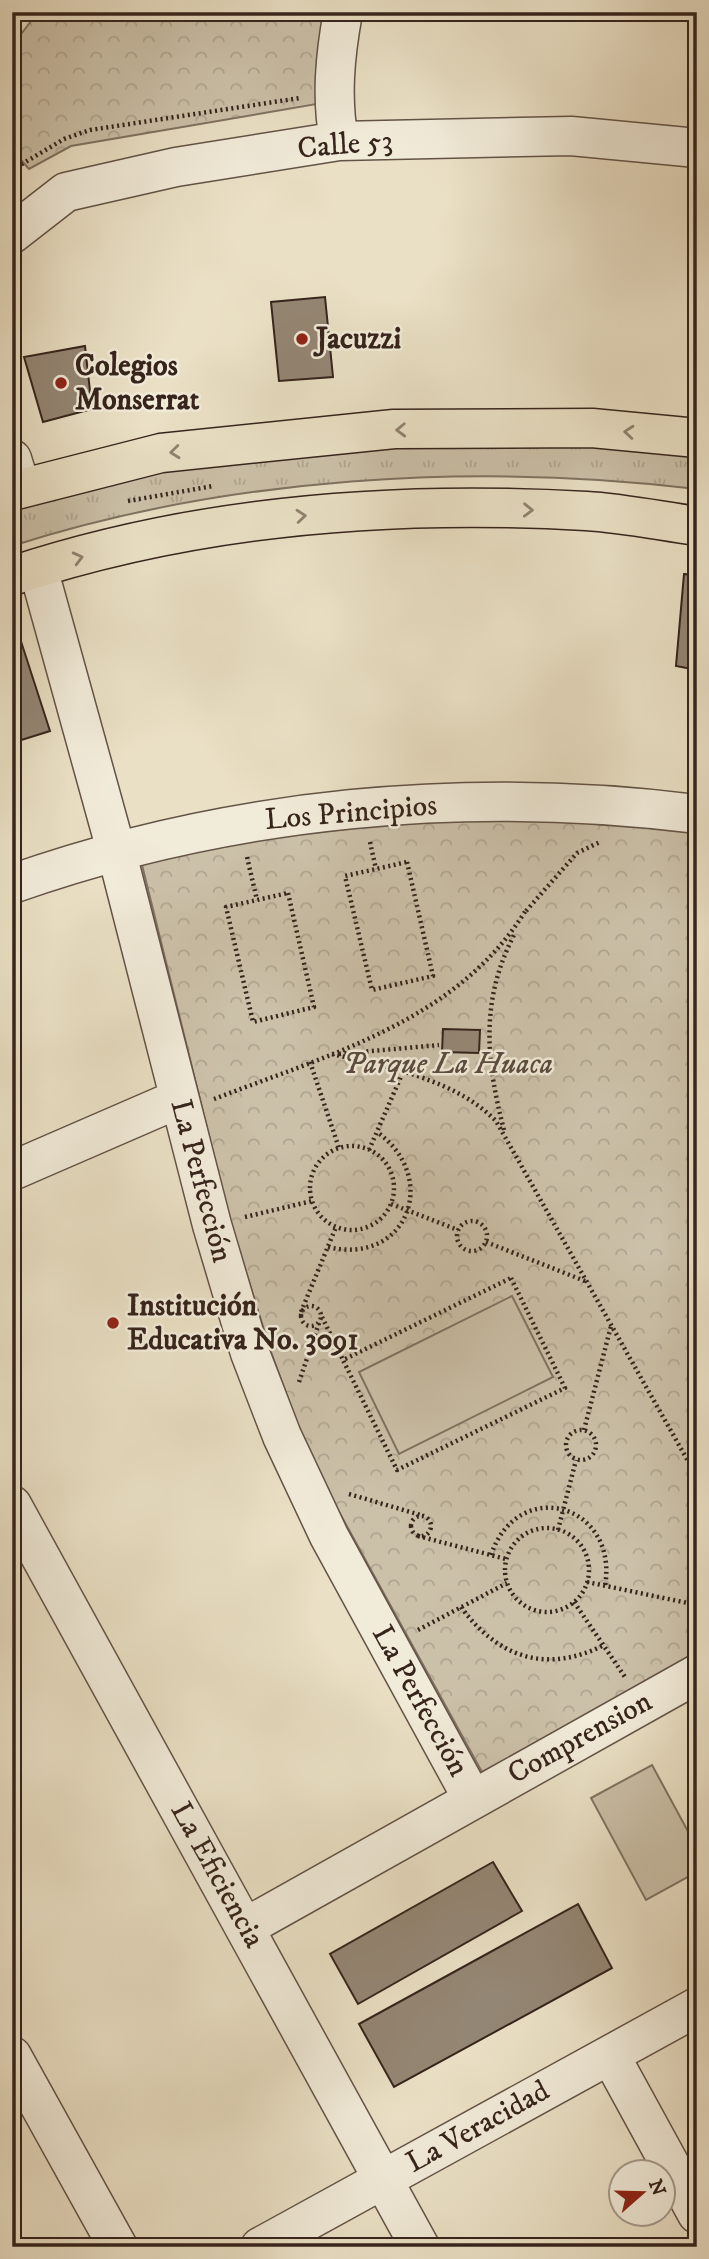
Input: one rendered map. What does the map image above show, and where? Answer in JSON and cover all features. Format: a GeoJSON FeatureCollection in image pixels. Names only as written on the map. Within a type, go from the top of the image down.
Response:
{"type":"FeatureCollection","features":[{"type":"Feature","properties":{"kind":"main road"},"geometry":{"type":"LineString","coordinates":[[15,479],[161,453],[394,429],[592,428],[697,438]]}},
{"type":"Feature","properties":{"kind":"main road"},"geometry":{"type":"LineString","coordinates":[[25,572],[160,537],[281,518],[416,507],[588,511],[697,526]]}},
{"type":"Feature","properties":{"kind":"street"},"geometry":{"type":"LineString","coordinates":[[339,141],[334,114],[334,64],[343,12]]}},
{"type":"Feature","properties":{"kind":"street","name":"Calle 53"},"geometry":{"type":"LineString","coordinates":[[12,234],[66,192],[176,167],[339,141],[570,136],[697,148]]}},
{"type":"Feature","properties":{"kind":"street","name":"La Perfección"},"geometry":{"type":"LineString","coordinates":[[25,572],[116,850],[193,1100],[212,1225],[250,1353],[282,1436],[329,1535],[472,1798]]}},
{"type":"Feature","properties":{"kind":"street","name":"Los Principios"},"geometry":{"type":"LineString","coordinates":[[12,884],[116,850],[226,826],[362,807],[515,803],[697,814]]}},
{"type":"Feature","properties":{"kind":"street"},"geometry":{"type":"LineString","coordinates":[[12,1171],[193,1100]]}},
{"type":"Feature","properties":{"kind":"street","name":"La Eficiencia"},"geometry":{"type":"LineString","coordinates":[[12,1505],[420,2247]]}},
{"type":"Feature","properties":{"kind":"street","name":"Comprension"},"geometry":{"type":"LineString","coordinates":[[246,1927],[697,1674]]}},
{"type":"Feature","properties":{"kind":"street","name":"La Veracidad"},"geometry":{"type":"LineString","coordinates":[[260,2247],[697,2007]]}},
{"type":"Feature","properties":{"kind":"street"},"geometry":{"type":"LineString","coordinates":[[610,2055],[697,2214]]}},
{"type":"Feature","properties":{"kind":"street"},"geometry":{"type":"LineString","coordinates":[[12,2056],[118,2247]]}},
{"type":"Feature","properties":{"kind":"path"},"geometry":{"type":"LineString","coordinates":[[12,170],[64,138],[90,130],[311,95]]}},
{"type":"Feature","properties":{"kind":"path"},"geometry":{"type":"LineString","coordinates":[[193,1100],[331,1055],[442,1000],[488,960],[512,934],[526,910],[577,853],[608,838]]}},
{"type":"Feature","properties":{"kind":"path"},"geometry":{"type":"LineString","coordinates":[[407,862],[433,976],[372,990],[345,876],[407,862]]}},
{"type":"Feature","properties":{"kind":"path"},"geometry":{"type":"LineString","coordinates":[[288,893],[314,1007],[253,1021],[226,908],[288,893]]}},
{"type":"Feature","properties":{"kind":"path"},"geometry":{"type":"LineString","coordinates":[[506,1141],[490,1077],[488,1038],[493,996],[504,954],[526,910]]}},
{"type":"Feature","properties":{"kind":"path"},"geometry":{"type":"LineString","coordinates":[[331,1055],[439,1045]]}},
{"type":"Feature","properties":{"kind":"path"},"geometry":{"type":"LineString","coordinates":[[331,1055],[403,1072],[450,1089],[482,1106],[496,1121],[697,1477]]}},
{"type":"Feature","properties":{"kind":"path"},"geometry":{"type":"LineString","coordinates":[[310,1062],[339,1148]]}},
{"type":"Feature","properties":{"kind":"path"},"geometry":{"type":"LineString","coordinates":[[369,1150],[403,1072]]}},
{"type":"Feature","properties":{"kind":"path"},"geometry":{"type":"LineString","coordinates":[[328,1247],[344,1251],[375,1245],[389,1237],[408,1211],[412,1193],[410,1174],[397,1150],[377,1132]]}},
{"type":"Feature","properties":{"kind":"path"},"geometry":{"type":"LineString","coordinates":[[352,1146],[369,1150],[387,1165],[394,1191],[391,1204],[387,1212],[369,1227],[357,1230],[336,1227],[321,1217],[312,1201],[310,1187],[317,1164],[339,1148],[352,1146]]}},
{"type":"Feature","properties":{"kind":"path"},"geometry":{"type":"LineString","coordinates":[[212,1225],[312,1201]]}},
{"type":"Feature","properties":{"kind":"path"},"geometry":{"type":"LineString","coordinates":[[391,1204],[458,1230]]}},
{"type":"Feature","properties":{"kind":"path"},"geometry":{"type":"LineString","coordinates":[[468,1221],[477,1222],[487,1232],[486,1242],[480,1249],[466,1250],[459,1244],[458,1230],[468,1221]]}},
{"type":"Feature","properties":{"kind":"path"},"geometry":{"type":"LineString","coordinates":[[321,1318],[316,1325],[307,1326],[300,1319],[336,1227]]}},
{"type":"Feature","properties":{"kind":"path"},"geometry":{"type":"LineString","coordinates":[[486,1242],[585,1281]]}},
{"type":"Feature","properties":{"kind":"path"},"geometry":{"type":"LineString","coordinates":[[301,1312],[305,1307],[314,1306],[397,1470],[565,1388],[512,1278],[343,1360]]}},
{"type":"Feature","properties":{"kind":"path"},"geometry":{"type":"LineString","coordinates":[[299,1383],[321,1318]]}},
{"type":"Feature","properties":{"kind":"path"},"geometry":{"type":"LineString","coordinates":[[584,1430],[611,1326]]}},
{"type":"Feature","properties":{"kind":"path"},"geometry":{"type":"LineString","coordinates":[[577,1460],[590,1457],[596,1449],[595,1439],[584,1430]]}},
{"type":"Feature","properties":{"kind":"path"},"geometry":{"type":"LineString","coordinates":[[577,1460],[566,1450],[566,1441],[570,1434],[584,1430]]}},
{"type":"Feature","properties":{"kind":"path"},"geometry":{"type":"LineString","coordinates":[[558,1530],[577,1460]]}},
{"type":"Feature","properties":{"kind":"path"},"geometry":{"type":"LineString","coordinates":[[338,1490],[424,1516],[431,1522],[431,1528],[428,1534],[418,1536]]}},
{"type":"Feature","properties":{"kind":"path"},"geometry":{"type":"LineString","coordinates":[[491,1555],[496,1539],[517,1516],[540,1508],[564,1509],[591,1525],[601,1538],[607,1554],[605,1586]]}},
{"type":"Feature","properties":{"kind":"path"},"geometry":{"type":"LineString","coordinates":[[424,1516],[417,1516],[411,1523],[411,1529],[418,1536],[506,1559]]}},
{"type":"Feature","properties":{"kind":"path"},"geometry":{"type":"LineString","coordinates":[[534,1530],[558,1530],[573,1538],[582,1548],[587,1561],[587,1582],[575,1602],[551,1613],[538,1612],[515,1599],[507,1583],[506,1559],[512,1546],[522,1536],[534,1530]]}},
{"type":"Feature","properties":{"kind":"path"},"geometry":{"type":"LineString","coordinates":[[587,1582],[697,1605]]}},
{"type":"Feature","properties":{"kind":"path"},"geometry":{"type":"LineString","coordinates":[[390,1647],[507,1583]]}},
{"type":"Feature","properties":{"kind":"path"},"geometry":{"type":"LineString","coordinates":[[697,1585],[690,1593],[692,1602],[697,1605]]}},
{"type":"Feature","properties":{"kind":"path"},"geometry":{"type":"LineString","coordinates":[[575,1602],[643,1703]]}},
{"type":"Feature","properties":{"kind":"path"},"geometry":{"type":"LineString","coordinates":[[461,1607],[475,1627],[493,1642],[513,1653],[536,1659],[571,1658],[604,1645]]}},
{"type":"Feature","properties":{"kind":"green space"},"geometry":{"type":"Polygon","coordinates":[[[38,12],[326,12],[317,104],[71,146],[29,169],[12,150],[12,46],[38,12]]]}},
{"type":"Feature","properties":{"kind":"green space"},"geometry":{"type":"Polygon","coordinates":[[[503,441],[697,451],[697,489],[526,477],[439,477],[351,482],[178,504],[94,523],[12,546],[12,504],[136,476],[275,454],[503,441]]]}},
{"type":"Feature","properties":{"kind":"green space","name":"Parque La Huaca"},"geometry":{"type":"Polygon","coordinates":[[[508,811],[697,831],[697,1654],[482,1772],[310,1459],[271,1352],[231,1225],[142,865],[157,850],[508,811]]]}},
{"type":"Feature","properties":{"kind":"green space"},"geometry":{"type":"Polygon","coordinates":[[[512,1296],[553,1377],[399,1454],[359,1372],[512,1296]]]}},
{"type":"Feature","properties":{"kind":"green space"},"geometry":{"type":"Polygon","coordinates":[[[652,1765],[697,1848],[697,1872],[646,1900],[591,1798],[652,1765]]]}},
{"type":"Feature","properties":{"kind":"building","name":"Jacuzzi"},"geometry":{"type":"Polygon","coordinates":[[[325,297],[333,377],[279,381],[271,302],[325,297]]]}},
{"type":"Feature","properties":{"kind":"building","name":"Colegios Monserrat"},"geometry":{"type":"Polygon","coordinates":[[[85,346],[92,409],[43,422],[24,357],[85,346]]]}},
{"type":"Feature","properties":{"kind":"building"},"geometry":{"type":"Polygon","coordinates":[[[684,574],[697,575],[697,670],[676,666],[684,574]]]}},
{"type":"Feature","properties":{"kind":"building"},"geometry":{"type":"Polygon","coordinates":[[[17,629],[50,731],[12,743],[12,630],[17,629]]]}},
{"type":"Feature","properties":{"kind":"building"},"geometry":{"type":"Polygon","coordinates":[[[443,1029],[480,1030],[479,1053],[442,1052],[443,1029]]]}},
{"type":"Feature","properties":{"kind":"building"},"geometry":{"type":"Polygon","coordinates":[[[493,1862],[522,1911],[358,2004],[330,1954],[493,1862]]]}},
{"type":"Feature","properties":{"kind":"building"},"geometry":{"type":"Polygon","coordinates":[[[578,1904],[612,1968],[394,2087],[359,2024],[578,1904]]]}},
{"type":"Feature","properties":{"kind":"place","name":"Jacuzzi"},"geometry":{"type":"Point","coordinates":[302,339]}},
{"type":"Feature","properties":{"kind":"place","name":"Colegios Monserrat"},"geometry":{"type":"Point","coordinates":[61,383]}},
{"type":"Feature","properties":{"kind":"place","name":"Institución Educativa No. 3091"},"geometry":{"type":"Point","coordinates":[113,1323]}}]}
